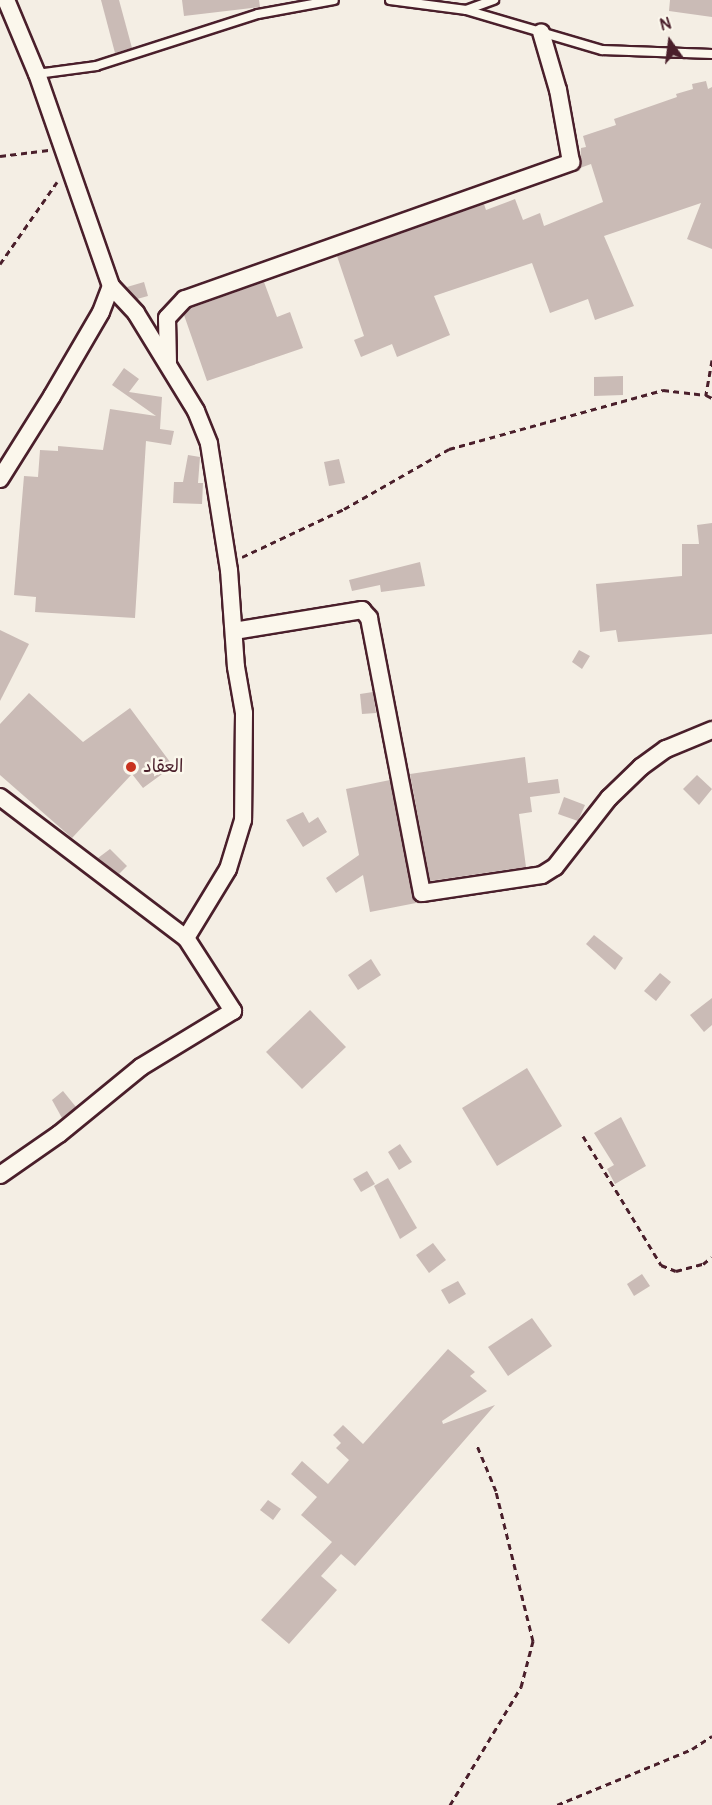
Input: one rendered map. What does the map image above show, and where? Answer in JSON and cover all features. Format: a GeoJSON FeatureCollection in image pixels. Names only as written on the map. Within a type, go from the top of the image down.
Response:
{"type":"FeatureCollection","features":[{"type":"Feature","properties":{"kind":"street"},"geometry":{"type":"LineString","coordinates":[[6,0],[37,74],[111,286],[136,313],[196,411],[209,444],[228,564],[246,760],[243,820],[228,869],[186,938]]}},
{"type":"Feature","properties":{"kind":"street"},"geometry":{"type":"LineString","coordinates":[[169,367],[166,318],[185,299],[571,162],[558,90],[540,32]]}},
{"type":"Feature","properties":{"kind":"street"},"geometry":{"type":"LineString","coordinates":[[0,479],[63,378],[111,286]]}},
{"type":"Feature","properties":{"kind":"street"},"geometry":{"type":"LineString","coordinates":[[234,631],[362,610],[369,618],[422,893],[542,875],[555,867],[609,798],[641,767],[666,749],[712,730]]}},
{"type":"Feature","properties":{"kind":"street"},"geometry":{"type":"LineString","coordinates":[[0,797],[186,938],[232,1011],[141,1067],[59,1134],[0,1175]]}},
{"type":"Feature","properties":{"kind":"lane"},"geometry":{"type":"LineString","coordinates":[[37,74],[96,66],[258,14],[334,0]]}},
{"type":"Feature","properties":{"kind":"lane"},"geometry":{"type":"LineString","coordinates":[[390,0],[466,10],[602,50],[712,54]]}},
{"type":"Feature","properties":{"kind":"lane"},"geometry":{"type":"LineString","coordinates":[[466,10],[494,0]]}},
{"type":"Feature","properties":{"kind":"path"},"geometry":{"type":"LineString","coordinates":[[0,156],[62,148]]}},
{"type":"Feature","properties":{"kind":"path"},"geometry":{"type":"LineString","coordinates":[[0,264],[68,165]]}},
{"type":"Feature","properties":{"kind":"path"},"geometry":{"type":"LineString","coordinates":[[706,395],[712,360]]}},
{"type":"Feature","properties":{"kind":"path"},"geometry":{"type":"LineString","coordinates":[[228,564],[344,509],[449,449],[663,390],[706,395],[712,398]]}},
{"type":"Feature","properties":{"kind":"path"},"geometry":{"type":"LineString","coordinates":[[583,1136],[661,1265],[676,1271],[703,1264],[712,1257]]}},
{"type":"Feature","properties":{"kind":"path"},"geometry":{"type":"LineString","coordinates":[[450,1805],[521,1687],[533,1641],[496,1491],[476,1443]]}},
{"type":"Feature","properties":{"kind":"path"},"geometry":{"type":"LineString","coordinates":[[557,1805],[692,1749],[712,1736]]}},
{"type":"Feature","properties":{"kind":"building"},"geometry":{"type":"Polygon","coordinates":[[[101,0],[119,0],[132,48],[115,53],[101,0]]]}},
{"type":"Feature","properties":{"kind":"building"},"geometry":{"type":"Polygon","coordinates":[[[182,0],[259,0],[260,7],[184,16],[182,0]]]}},
{"type":"Feature","properties":{"kind":"building"},"geometry":{"type":"Polygon","coordinates":[[[670,0],[712,0],[712,17],[669,11],[670,0]]]}},
{"type":"Feature","properties":{"kind":"building"},"geometry":{"type":"Polygon","coordinates":[[[706,81],[708,89],[712,87],[712,249],[687,239],[701,203],[604,236],[634,306],[595,320],[588,299],[550,313],[532,263],[434,296],[450,335],[397,357],[392,344],[361,357],[354,340],[364,336],[337,256],[484,204],[486,210],[515,199],[523,220],[540,213],[544,226],[603,202],[591,164],[580,168],[581,148],[586,147],[583,136],[616,125],[614,119],[677,97],[676,94],[693,89],[692,84],[706,81]]]}},
{"type":"Feature","properties":{"kind":"building"},"geometry":{"type":"Polygon","coordinates":[[[144,282],[148,296],[137,299],[127,287],[144,282]]]}},
{"type":"Feature","properties":{"kind":"building"},"geometry":{"type":"Polygon","coordinates":[[[264,282],[277,317],[290,312],[303,348],[207,381],[184,315],[191,308],[264,282]]]}},
{"type":"Feature","properties":{"kind":"building"},"geometry":{"type":"Polygon","coordinates":[[[124,368],[139,379],[129,392],[162,397],[160,429],[174,431],[171,445],[146,441],[135,618],[35,612],[36,597],[14,595],[24,476],[38,477],[40,450],[58,451],[58,446],[103,450],[110,409],[156,416],[112,385],[124,368]]]}},
{"type":"Feature","properties":{"kind":"building"},"geometry":{"type":"Polygon","coordinates":[[[623,376],[623,395],[594,396],[594,377],[623,376]]]}},
{"type":"Feature","properties":{"kind":"building"},"geometry":{"type":"Polygon","coordinates":[[[188,455],[200,457],[198,483],[203,483],[202,504],[173,503],[174,482],[183,482],[188,455]]]}},
{"type":"Feature","properties":{"kind":"building"},"geometry":{"type":"Polygon","coordinates":[[[339,459],[345,483],[329,486],[324,462],[339,459]]]}},
{"type":"Feature","properties":{"kind":"building"},"geometry":{"type":"Polygon","coordinates":[[[712,523],[712,634],[618,642],[616,630],[600,632],[596,584],[682,576],[682,544],[699,544],[697,525],[712,523]]]}},
{"type":"Feature","properties":{"kind":"building"},"geometry":{"type":"Polygon","coordinates":[[[420,562],[425,586],[381,592],[380,585],[352,591],[349,580],[420,562]]]}},
{"type":"Feature","properties":{"kind":"building"},"geometry":{"type":"Polygon","coordinates":[[[0,630],[29,644],[0,701],[0,630]]]}},
{"type":"Feature","properties":{"kind":"building"},"geometry":{"type":"Polygon","coordinates":[[[579,650],[590,656],[582,669],[572,662],[579,650]]]}},
{"type":"Feature","properties":{"kind":"building"},"geometry":{"type":"Polygon","coordinates":[[[373,692],[376,713],[362,714],[360,694],[373,692]]]}},
{"type":"Feature","properties":{"kind":"building"},"geometry":{"type":"Polygon","coordinates":[[[29,693],[83,742],[130,708],[173,766],[143,788],[132,774],[72,838],[0,775],[0,724],[29,693]]]}},
{"type":"Feature","properties":{"kind":"building"},"geometry":{"type":"Polygon","coordinates":[[[525,757],[528,783],[558,779],[560,793],[530,797],[532,812],[519,814],[526,867],[430,881],[410,774],[525,757]]]}},
{"type":"Feature","properties":{"kind":"building"},"geometry":{"type":"Polygon","coordinates":[[[697,775],[712,789],[699,805],[683,789],[697,775]]]}},
{"type":"Feature","properties":{"kind":"building"},"geometry":{"type":"Polygon","coordinates":[[[390,780],[416,903],[370,912],[363,875],[336,893],[326,878],[359,855],[346,789],[390,780]]]}},
{"type":"Feature","properties":{"kind":"building"},"geometry":{"type":"Polygon","coordinates":[[[564,797],[585,805],[578,821],[558,814],[564,797]]]}},
{"type":"Feature","properties":{"kind":"building"},"geometry":{"type":"Polygon","coordinates":[[[303,812],[309,823],[318,817],[327,832],[303,847],[286,820],[303,812]]]}},
{"type":"Feature","properties":{"kind":"building"},"geometry":{"type":"Polygon","coordinates":[[[110,849],[127,866],[119,874],[98,858],[110,849]]]}},
{"type":"Feature","properties":{"kind":"building"},"geometry":{"type":"Polygon","coordinates":[[[594,935],[623,958],[615,970],[586,944],[594,935]]]}},
{"type":"Feature","properties":{"kind":"building"},"geometry":{"type":"Polygon","coordinates":[[[371,959],[381,975],[358,990],[348,975],[371,959]]]}},
{"type":"Feature","properties":{"kind":"building"},"geometry":{"type":"Polygon","coordinates":[[[660,973],[671,982],[656,1001],[644,991],[660,973]]]}},
{"type":"Feature","properties":{"kind":"building"},"geometry":{"type":"Polygon","coordinates":[[[712,998],[712,1025],[704,1032],[690,1015],[712,998]]]}},
{"type":"Feature","properties":{"kind":"building"},"geometry":{"type":"Polygon","coordinates":[[[310,1010],[346,1047],[302,1089],[266,1052],[310,1010]]]}},
{"type":"Feature","properties":{"kind":"building"},"geometry":{"type":"Polygon","coordinates":[[[527,1068],[562,1126],[497,1166],[462,1108],[527,1068]]]}},
{"type":"Feature","properties":{"kind":"building"},"geometry":{"type":"Polygon","coordinates":[[[63,1091],[76,1107],[62,1118],[52,1100],[63,1091]]]}},
{"type":"Feature","properties":{"kind":"building"},"geometry":{"type":"Polygon","coordinates":[[[621,1117],[646,1166],[615,1184],[607,1169],[614,1165],[594,1133],[621,1117]]]}},
{"type":"Feature","properties":{"kind":"building"},"geometry":{"type":"Polygon","coordinates":[[[400,1144],[412,1162],[399,1170],[388,1152],[400,1144]]]}},
{"type":"Feature","properties":{"kind":"building"},"geometry":{"type":"Polygon","coordinates":[[[367,1171],[375,1184],[361,1192],[353,1179],[367,1171]]]}},
{"type":"Feature","properties":{"kind":"building"},"geometry":{"type":"Polygon","coordinates":[[[388,1178],[417,1228],[400,1239],[374,1186],[388,1178]]]}},
{"type":"Feature","properties":{"kind":"building"},"geometry":{"type":"Polygon","coordinates":[[[433,1243],[446,1260],[429,1273],[416,1255],[433,1243]]]}},
{"type":"Feature","properties":{"kind":"building"},"geometry":{"type":"Polygon","coordinates":[[[642,1274],[650,1286],[634,1296],[627,1284],[642,1274]]]}},
{"type":"Feature","properties":{"kind":"building"},"geometry":{"type":"Polygon","coordinates":[[[458,1281],[466,1294],[449,1304],[441,1290],[458,1281]]]}},
{"type":"Feature","properties":{"kind":"building"},"geometry":{"type":"Polygon","coordinates":[[[532,1318],[552,1346],[508,1376],[488,1347],[532,1318]]]}},
{"type":"Feature","properties":{"kind":"building"},"geometry":{"type":"Polygon","coordinates":[[[448,1349],[475,1372],[470,1376],[487,1391],[442,1421],[443,1424],[495,1405],[355,1566],[341,1554],[321,1576],[337,1590],[289,1644],[261,1620],[332,1542],[301,1515],[317,1497],[291,1474],[302,1461],[328,1484],[349,1460],[336,1448],[341,1443],[333,1435],[343,1425],[363,1444],[448,1349]]]}},
{"type":"Feature","properties":{"kind":"building"},"geometry":{"type":"Polygon","coordinates":[[[268,1500],[281,1509],[273,1520],[260,1510],[268,1500]]]}},
{"type":"Feature","properties":{"kind":"place","name":"العقاد"},"geometry":{"type":"Point","coordinates":[131,767]}}]}
